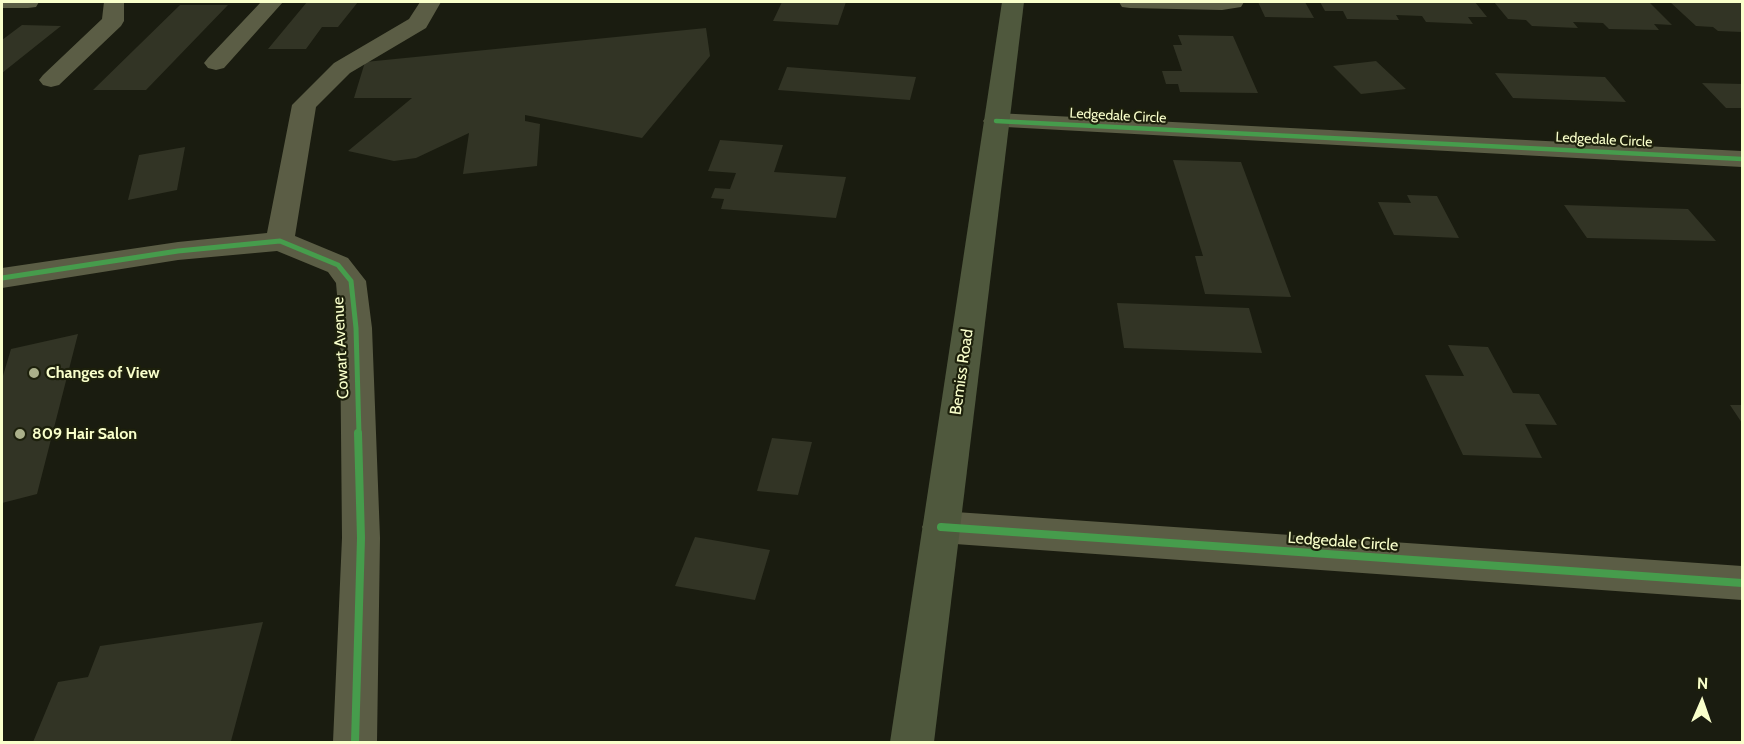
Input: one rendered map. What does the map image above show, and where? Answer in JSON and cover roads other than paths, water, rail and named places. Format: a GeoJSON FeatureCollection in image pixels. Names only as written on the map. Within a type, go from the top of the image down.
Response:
{"type":"FeatureCollection","features":[{"type":"Feature","properties":{"kind":"main road","name":"Bemiss Road"},"geometry":{"type":"LineString","coordinates":[[912,742],[1013,2]]}},
{"type":"Feature","properties":{"kind":"street"},"geometry":{"type":"LineString","coordinates":[[2,2],[28,2]]}},
{"type":"Feature","properties":{"kind":"street"},"geometry":{"type":"LineString","coordinates":[[51,80],[113,21],[114,2]]}},
{"type":"Feature","properties":{"kind":"street"},"geometry":{"type":"LineString","coordinates":[[216,63],[272,2]]}},
{"type":"Feature","properties":{"kind":"street"},"geometry":{"type":"LineString","coordinates":[[280,241],[304,105],[342,68],[418,23],[430,2]]}},
{"type":"Feature","properties":{"kind":"street"},"geometry":{"type":"LineString","coordinates":[[1130,2],[1222,4],[1233,2]]}},
{"type":"Feature","properties":{"kind":"street","name":"Ledgedale Circle"},"geometry":{"type":"LineString","coordinates":[[996,122],[1743,159]]}},
{"type":"Feature","properties":{"kind":"street","name":"Cowart Avenue"},"geometry":{"type":"LineString","coordinates":[[2,278],[178,251],[280,241],[338,265],[351,281],[356,328],[361,538],[355,742]]}},
{"type":"Feature","properties":{"kind":"street","name":"Ledgedale Circle"},"geometry":{"type":"LineString","coordinates":[[941,527],[1743,584]]}},
{"type":"Feature","properties":{"kind":"place","name":"Changes of View"},"geometry":{"type":"Point","coordinates":[34,373]}},
{"type":"Feature","properties":{"kind":"place","name":"809 Hair Salon"},"geometry":{"type":"Point","coordinates":[20,434]}}]}
